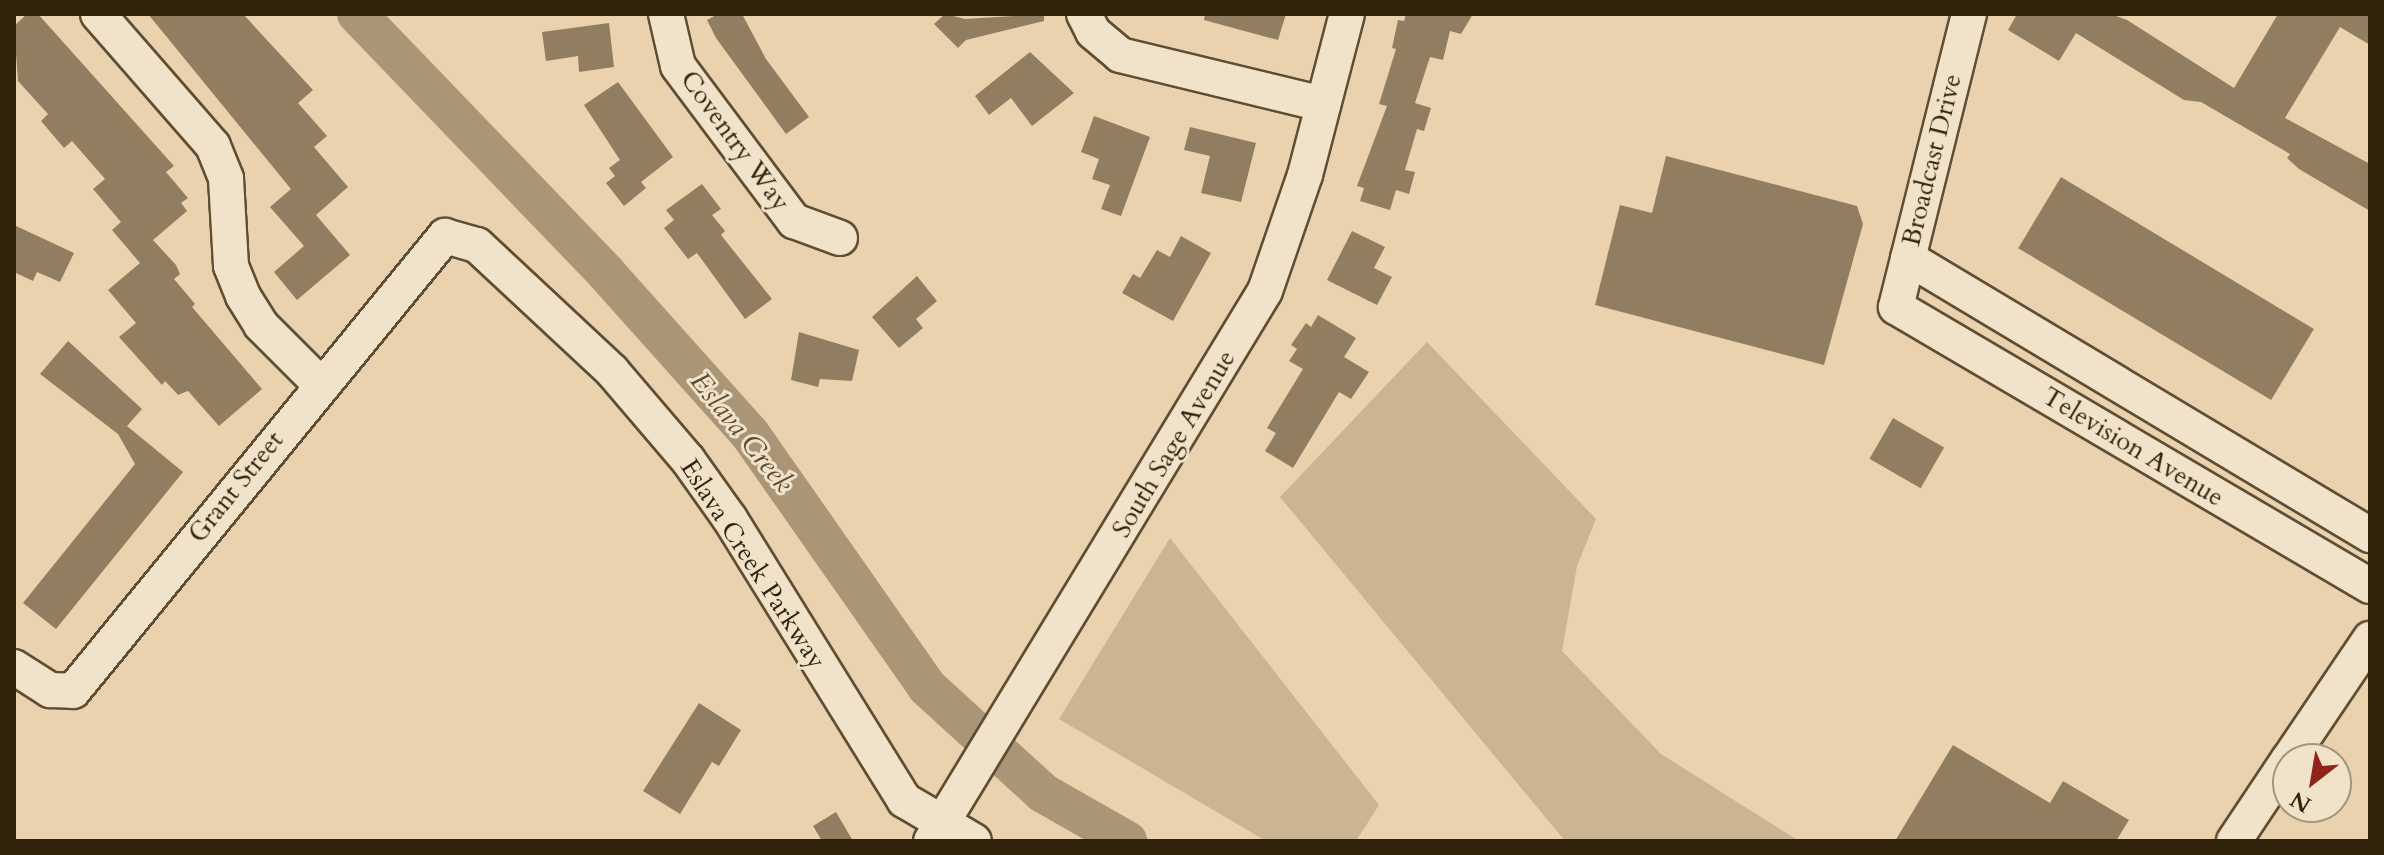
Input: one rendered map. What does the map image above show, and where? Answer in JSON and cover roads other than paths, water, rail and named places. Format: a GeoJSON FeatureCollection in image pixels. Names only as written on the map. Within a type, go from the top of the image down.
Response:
{"type":"FeatureCollection","features":[{"type":"Feature","properties":{"kind":"street"},"geometry":{"type":"LineString","coordinates":[[98,14],[213,146],[226,179],[231,266],[243,296],[261,325],[320,384]]}},
{"type":"Feature","properties":{"kind":"street","name":"Coventry Way"},"geometry":{"type":"LineString","coordinates":[[666,14],[678,66],[794,221],[840,238]]}},
{"type":"Feature","properties":{"kind":"street"},"geometry":{"type":"LineString","coordinates":[[1084,14],[1093,32],[1120,55],[1323,104]]}},
{"type":"Feature","properties":{"kind":"street","name":"South Sage Avenue"},"geometry":{"type":"LineString","coordinates":[[936,832],[1265,291],[1323,104],[1347,14]]}},
{"type":"Feature","properties":{"kind":"street","name":"Broadcast Drive"},"geometry":{"type":"LineString","coordinates":[[1896,307],[1969,14]]}},
{"type":"Feature","properties":{"kind":"street","name":"Grant Street"},"geometry":{"type":"LineString","coordinates":[[14,667],[50,690],[73,691],[320,384],[445,236]]}},
{"type":"Feature","properties":{"kind":"street","name":"Eslava Creek Parkway"},"geometry":{"type":"LineString","coordinates":[[445,236],[477,245],[612,371],[688,460],[904,800],[936,832],[974,841]]}},
{"type":"Feature","properties":{"kind":"street","name":"Television Avenue"},"geometry":{"type":"LineString","coordinates":[[1908,258],[2370,535]]}},
{"type":"Feature","properties":{"kind":"street","name":"Television Avenue"},"geometry":{"type":"LineString","coordinates":[[1896,307],[2370,586]]}},
{"type":"Feature","properties":{"kind":"street"},"geometry":{"type":"LineString","coordinates":[[2087,420],[2111,380]]}},
{"type":"Feature","properties":{"kind":"street"},"geometry":{"type":"LineString","coordinates":[[2300,743],[2370,639]]}},
{"type":"Feature","properties":{"kind":"street"},"geometry":{"type":"LineString","coordinates":[[2234,841],[2272,784]]}},
{"type":"Feature","properties":{"kind":"waterway","name":"Eslava Creek"},"geometry":{"type":"LineString","coordinates":[[357,14],[606,273],[750,434],[927,687],[1043,793],[1127,841]]}}]}
